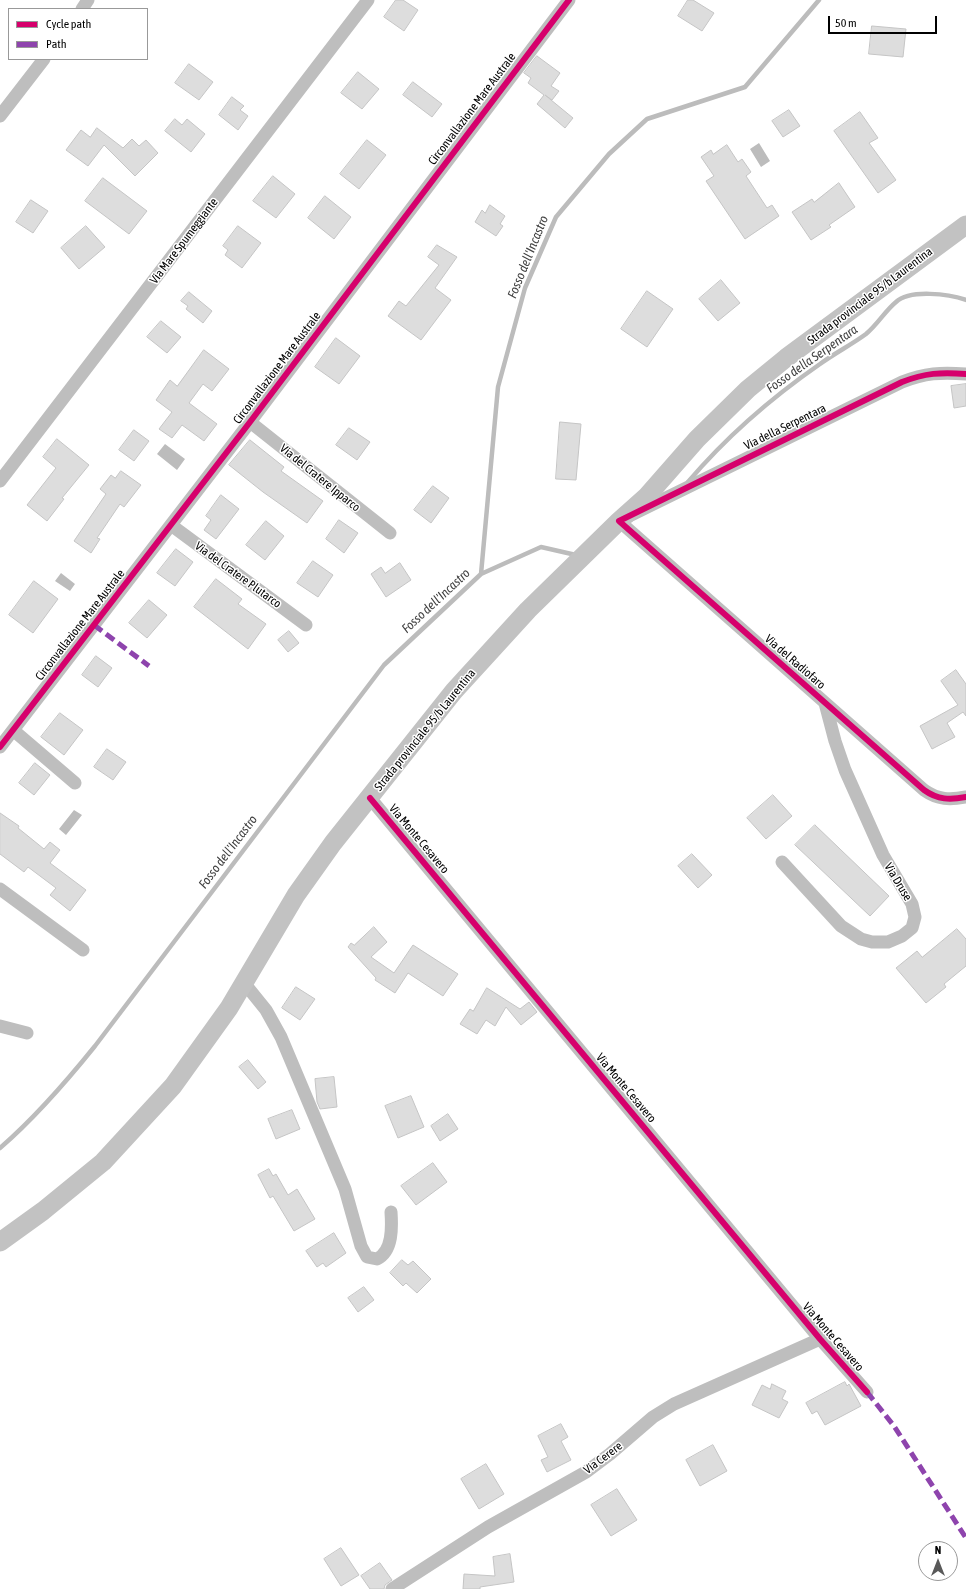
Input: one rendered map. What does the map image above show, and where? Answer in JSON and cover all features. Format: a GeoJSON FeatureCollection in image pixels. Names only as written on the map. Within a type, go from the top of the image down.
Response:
{"type":"FeatureCollection","features":[{"type":"Feature","properties":{"kind":"main road","name":"Strada provinciale 95/b Laurentina"},"geometry":{"type":"LineString","coordinates":[[0,1242],[43,1211],[103,1162],[162,1100],[188,1068],[245,984],[296,895],[333,843],[454,691],[528,610],[619,521],[647,496],[697,439],[748,389],[781,362],[966,225]]}},
{"type":"Feature","properties":{"kind":"street","name":"Via Mare Spumeggiante"},"geometry":{"type":"LineString","coordinates":[[0,481],[368,0]]}},
{"type":"Feature","properties":{"kind":"street","name":"Circonvallazione Mare Australe"},"geometry":{"type":"LineString","coordinates":[[0,747],[250,422],[569,0]]}},
{"type":"Feature","properties":{"kind":"street"},"geometry":{"type":"LineString","coordinates":[[0,116],[43,60]]}},
{"type":"Feature","properties":{"kind":"street","name":"Via della Serpentara"},"geometry":{"type":"LineString","coordinates":[[619,521],[902,382],[928,373],[945,372],[966,374]]}},
{"type":"Feature","properties":{"kind":"street","name":"Via del Cratere Ipparco"},"geometry":{"type":"LineString","coordinates":[[250,422],[390,534]]}},
{"type":"Feature","properties":{"kind":"street","name":"Via del Radiofaro"},"geometry":{"type":"LineString","coordinates":[[619,521],[825,704],[930,794],[946,799],[966,797]]}},
{"type":"Feature","properties":{"kind":"street","name":"Via del Cratere Plutarco"},"geometry":{"type":"LineString","coordinates":[[171,525],[306,625]]}},
{"type":"Feature","properties":{"kind":"street","name":"Via Druse"},"geometry":{"type":"LineString","coordinates":[[782,862],[841,926],[861,939],[872,942],[888,942],[902,936],[912,928],[915,917],[912,904],[888,867],[863,811],[839,755],[825,704]]}},
{"type":"Feature","properties":{"kind":"street"},"geometry":{"type":"LineString","coordinates":[[14,730],[75,783]]}},
{"type":"Feature","properties":{"kind":"street","name":"Via Monte Cesavero"},"geometry":{"type":"LineString","coordinates":[[370,798],[820,1339],[866,1392]]}},
{"type":"Feature","properties":{"kind":"street"},"geometry":{"type":"LineString","coordinates":[[0,889],[83,950]]}},
{"type":"Feature","properties":{"kind":"street"},"geometry":{"type":"LineString","coordinates":[[245,984],[266,1010],[281,1037],[343,1185],[361,1246],[367,1256],[377,1259],[385,1251],[391,1234],[391,1212]]}},
{"type":"Feature","properties":{"kind":"street"},"geometry":{"type":"LineString","coordinates":[[0,1026],[28,1032]]}},
{"type":"Feature","properties":{"kind":"street","name":"Via Cerere"},"geometry":{"type":"LineString","coordinates":[[392,1589],[488,1526],[586,1472],[610,1454],[646,1423],[667,1408],[820,1339]]}},
{"type":"Feature","properties":{"kind":"shaded area"},"geometry":{"type":"Polygon","coordinates":[[[759,143],[770,161],[761,167],[750,149],[759,143]]]}},
{"type":"Feature","properties":{"kind":"shaded area"},"geometry":{"type":"Polygon","coordinates":[[[165,444],[185,459],[177,470],[157,454],[165,444]]]}},
{"type":"Feature","properties":{"kind":"shaded area"},"geometry":{"type":"Polygon","coordinates":[[[61,573],[75,584],[70,591],[55,581],[61,573]]]}},
{"type":"Feature","properties":{"kind":"shaded area"},"geometry":{"type":"Polygon","coordinates":[[[74,810],[82,815],[66,835],[59,829],[74,810]]]}},
{"type":"Feature","properties":{"kind":"building"},"geometry":{"type":"Polygon","coordinates":[[[396,0],[403,0],[418,10],[404,31],[384,17],[396,0]]]}},
{"type":"Feature","properties":{"kind":"building"},"geometry":{"type":"Polygon","coordinates":[[[688,0],[693,0],[714,13],[702,31],[678,16],[688,0]]]}},
{"type":"Feature","properties":{"kind":"building"},"geometry":{"type":"Polygon","coordinates":[[[872,26],[906,29],[903,57],[869,54],[872,26]]]}},
{"type":"Feature","properties":{"kind":"building"},"geometry":{"type":"Polygon","coordinates":[[[537,56],[560,73],[551,86],[559,91],[552,100],[545,95],[573,118],[565,128],[537,104],[544,95],[528,83],[531,78],[524,73],[537,56]]]}},
{"type":"Feature","properties":{"kind":"building"},"geometry":{"type":"Polygon","coordinates":[[[189,64],[213,82],[199,100],[175,83],[189,64]]]}},
{"type":"Feature","properties":{"kind":"building"},"geometry":{"type":"Polygon","coordinates":[[[358,72],[379,89],[362,109],[341,93],[358,72]]]}},
{"type":"Feature","properties":{"kind":"building"},"geometry":{"type":"Polygon","coordinates":[[[413,82],[442,104],[432,117],[403,95],[413,82]]]}},
{"type":"Feature","properties":{"kind":"building"},"geometry":{"type":"Polygon","coordinates":[[[232,97],[244,106],[240,110],[248,116],[238,130],[219,115],[232,97]]]}},
{"type":"Feature","properties":{"kind":"building"},"geometry":{"type":"Polygon","coordinates":[[[789,110],[800,126],[783,137],[772,121],[789,110]]]}},
{"type":"Feature","properties":{"kind":"building"},"geometry":{"type":"Polygon","coordinates":[[[860,112],[878,138],[869,143],[896,180],[878,193],[834,131],[860,112]]]}},
{"type":"Feature","properties":{"kind":"building"},"geometry":{"type":"Polygon","coordinates":[[[175,119],[182,125],[187,119],[205,134],[191,152],[165,131],[175,119]]]}},
{"type":"Feature","properties":{"kind":"building"},"geometry":{"type":"Polygon","coordinates":[[[97,128],[123,148],[132,139],[139,146],[146,140],[158,153],[135,176],[104,145],[88,166],[66,150],[81,130],[90,137],[97,128]]]}},
{"type":"Feature","properties":{"kind":"building"},"geometry":{"type":"Polygon","coordinates":[[[367,140],[386,155],[359,189],[340,174],[367,140]]]}},
{"type":"Feature","properties":{"kind":"building"},"geometry":{"type":"Polygon","coordinates":[[[727,145],[738,162],[742,159],[751,172],[746,176],[767,208],[772,205],[779,216],[745,239],[706,181],[714,176],[701,157],[711,150],[713,154],[727,145]]]}},
{"type":"Feature","properties":{"kind":"building"},"geometry":{"type":"Polygon","coordinates":[[[273,176],[295,194],[276,218],[253,201],[273,176]]]}},
{"type":"Feature","properties":{"kind":"building"},"geometry":{"type":"Polygon","coordinates":[[[103,178],[147,211],[129,234],[85,201],[103,178]]]}},
{"type":"Feature","properties":{"kind":"building"},"geometry":{"type":"Polygon","coordinates":[[[839,183],[855,207],[829,225],[831,227],[811,240],[792,212],[812,199],[814,202],[839,183]]]}},
{"type":"Feature","properties":{"kind":"building"},"geometry":{"type":"Polygon","coordinates":[[[325,196],[351,217],[334,239],[308,218],[325,196]]]}},
{"type":"Feature","properties":{"kind":"building"},"geometry":{"type":"Polygon","coordinates":[[[31,200],[48,211],[33,233],[16,222],[31,200]]]}},
{"type":"Feature","properties":{"kind":"building"},"geometry":{"type":"Polygon","coordinates":[[[490,205],[505,216],[500,224],[503,226],[496,236],[475,222],[482,210],[485,213],[490,205]]]}},
{"type":"Feature","properties":{"kind":"building"},"geometry":{"type":"Polygon","coordinates":[[[86,226],[105,247],[79,269],[61,248],[86,226]]]}},
{"type":"Feature","properties":{"kind":"building"},"geometry":{"type":"Polygon","coordinates":[[[238,226],[261,243],[242,268],[225,255],[228,250],[223,246],[238,226]]]}},
{"type":"Feature","properties":{"kind":"building"},"geometry":{"type":"Polygon","coordinates":[[[437,245],[457,257],[435,288],[451,300],[421,340],[388,316],[399,301],[406,306],[439,265],[428,257],[437,245]]]}},
{"type":"Feature","properties":{"kind":"building"},"geometry":{"type":"Polygon","coordinates":[[[721,280],[740,303],[718,321],[699,299],[721,280]]]}},
{"type":"Feature","properties":{"kind":"building"},"geometry":{"type":"Polygon","coordinates":[[[647,291],[673,309],[647,347],[621,329],[647,291]]]}},
{"type":"Feature","properties":{"kind":"building"},"geometry":{"type":"Polygon","coordinates":[[[189,292],[212,311],[203,323],[186,309],[188,306],[181,301],[189,292]]]}},
{"type":"Feature","properties":{"kind":"building"},"geometry":{"type":"Polygon","coordinates":[[[161,321],[181,337],[167,353],[147,337],[161,321]]]}},
{"type":"Feature","properties":{"kind":"building"},"geometry":{"type":"Polygon","coordinates":[[[336,338],[360,356],[339,384],[315,367],[336,338]]]}},
{"type":"Feature","properties":{"kind":"building"},"geometry":{"type":"Polygon","coordinates":[[[204,350],[229,369],[212,391],[203,384],[189,403],[217,424],[204,441],[182,425],[172,438],[159,429],[172,412],[156,400],[170,380],[177,386],[204,350]]]}},
{"type":"Feature","properties":{"kind":"building"},"geometry":{"type":"Polygon","coordinates":[[[966,384],[966,406],[954,408],[951,386],[966,384]]]}},
{"type":"Feature","properties":{"kind":"building"},"geometry":{"type":"Polygon","coordinates":[[[560,422],[581,424],[576,480],[556,479],[560,422]]]}},
{"type":"Feature","properties":{"kind":"building"},"geometry":{"type":"Polygon","coordinates":[[[349,428],[370,442],[357,460],[336,445],[349,428]]]}},
{"type":"Feature","properties":{"kind":"building"},"geometry":{"type":"Polygon","coordinates":[[[134,430],[149,441],[134,461],[119,450],[134,430]]]}},
{"type":"Feature","properties":{"kind":"building"},"geometry":{"type":"Polygon","coordinates":[[[57,439],[89,465],[62,498],[64,499],[47,521],[27,505],[56,468],[43,457],[57,439]]]}},
{"type":"Feature","properties":{"kind":"building"},"geometry":{"type":"Polygon","coordinates":[[[250,440],[284,467],[281,471],[323,501],[307,523],[263,492],[229,465],[250,440]]]}},
{"type":"Feature","properties":{"kind":"building"},"geometry":{"type":"Polygon","coordinates":[[[121,471],[141,485],[124,507],[120,504],[97,538],[100,539],[91,553],[74,541],[106,494],[100,489],[111,475],[115,478],[121,471]]]}},
{"type":"Feature","properties":{"kind":"building"},"geometry":{"type":"Polygon","coordinates":[[[433,486],[449,498],[431,523],[414,510],[433,486]]]}},
{"type":"Feature","properties":{"kind":"building"},"geometry":{"type":"Polygon","coordinates":[[[221,495],[239,509],[216,539],[204,530],[211,520],[206,516],[221,495]]]}},
{"type":"Feature","properties":{"kind":"building"},"geometry":{"type":"Polygon","coordinates":[[[339,520],[358,533],[344,553],[326,539],[339,520]]]}},
{"type":"Feature","properties":{"kind":"building"},"geometry":{"type":"Polygon","coordinates":[[[266,521],[284,536],[265,560],[246,545],[266,521]]]}},
{"type":"Feature","properties":{"kind":"building"},"geometry":{"type":"Polygon","coordinates":[[[176,549],[193,562],[175,586],[157,573],[176,549]]]}},
{"type":"Feature","properties":{"kind":"building"},"geometry":{"type":"Polygon","coordinates":[[[313,561],[333,575],[318,597],[297,583],[313,561]]]}},
{"type":"Feature","properties":{"kind":"building"},"geometry":{"type":"Polygon","coordinates":[[[400,563],[411,580],[386,597],[371,574],[381,567],[385,573],[400,563]]]}},
{"type":"Feature","properties":{"kind":"building"},"geometry":{"type":"Polygon","coordinates":[[[216,579],[242,599],[238,604],[266,624],[248,649],[194,607],[216,579]]]}},
{"type":"Feature","properties":{"kind":"building"},"geometry":{"type":"Polygon","coordinates":[[[34,581],[58,599],[33,633],[9,615],[34,581]]]}},
{"type":"Feature","properties":{"kind":"building"},"geometry":{"type":"Polygon","coordinates":[[[149,600],[167,615],[147,638],[129,623],[149,600]]]}},
{"type":"Feature","properties":{"kind":"building"},"geometry":{"type":"Polygon","coordinates":[[[289,631],[299,643],[288,652],[278,640],[289,631]]]}},
{"type":"Feature","properties":{"kind":"building"},"geometry":{"type":"Polygon","coordinates":[[[96,656],[112,668],[98,687],[82,675],[96,656]]]}},
{"type":"Feature","properties":{"kind":"building"},"geometry":{"type":"Polygon","coordinates":[[[956,670],[966,684],[966,716],[963,712],[947,723],[955,737],[932,749],[920,726],[958,705],[941,681],[956,670]]]}},
{"type":"Feature","properties":{"kind":"building"},"geometry":{"type":"Polygon","coordinates":[[[60,713],[83,730],[64,755],[41,737],[60,713]]]}},
{"type":"Feature","properties":{"kind":"building"},"geometry":{"type":"Polygon","coordinates":[[[107,749],[126,762],[113,780],[94,767],[107,749]]]}},
{"type":"Feature","properties":{"kind":"building"},"geometry":{"type":"Polygon","coordinates":[[[35,763],[50,775],[34,795],[19,783],[35,763]]]}},
{"type":"Feature","properties":{"kind":"building"},"geometry":{"type":"Polygon","coordinates":[[[773,795],[792,816],[766,839],[747,818],[773,795]]]}},
{"type":"Feature","properties":{"kind":"building"},"geometry":{"type":"Polygon","coordinates":[[[0,813],[19,826],[18,828],[44,849],[50,842],[60,850],[50,863],[86,890],[70,911],[50,895],[56,888],[28,867],[24,872],[0,854],[0,813]]]}},
{"type":"Feature","properties":{"kind":"building"},"geometry":{"type":"Polygon","coordinates":[[[815,825],[889,896],[870,916],[795,845],[815,825]]]}},
{"type":"Feature","properties":{"kind":"building"},"geometry":{"type":"Polygon","coordinates":[[[692,854],[712,875],[698,888],[678,866],[692,854]]]}},
{"type":"Feature","properties":{"kind":"building"},"geometry":{"type":"Polygon","coordinates":[[[374,927],[387,942],[371,957],[394,973],[413,945],[458,974],[443,996],[408,973],[395,993],[375,980],[376,978],[348,947],[351,943],[354,945],[374,927]]]}},
{"type":"Feature","properties":{"kind":"building"},"geometry":{"type":"Polygon","coordinates":[[[957,929],[966,939],[966,966],[944,984],[946,987],[926,1003],[896,968],[917,951],[922,957],[957,929]]]}},
{"type":"Feature","properties":{"kind":"building"},"geometry":{"type":"Polygon","coordinates":[[[296,987],[315,999],[300,1020],[282,1008],[296,987]]]}},
{"type":"Feature","properties":{"kind":"building"},"geometry":{"type":"Polygon","coordinates":[[[487,988],[520,1009],[529,1002],[537,1012],[521,1025],[506,1007],[495,1026],[486,1020],[477,1034],[460,1024],[470,1009],[473,1011],[487,988]]]}},
{"type":"Feature","properties":{"kind":"building"},"geometry":{"type":"Polygon","coordinates":[[[248,1060],[266,1082],[258,1089],[239,1067],[248,1060]]]}},
{"type":"Feature","properties":{"kind":"building"},"geometry":{"type":"Polygon","coordinates":[[[334,1077],[337,1107],[320,1109],[317,1102],[315,1079],[334,1077]]]}},
{"type":"Feature","properties":{"kind":"building"},"geometry":{"type":"Polygon","coordinates":[[[411,1096],[424,1127],[398,1138],[385,1106],[411,1096]]]}},
{"type":"Feature","properties":{"kind":"building"},"geometry":{"type":"Polygon","coordinates":[[[292,1110],[300,1129],[276,1139],[268,1119],[292,1110]]]}},
{"type":"Feature","properties":{"kind":"building"},"geometry":{"type":"Polygon","coordinates":[[[448,1114],[458,1129],[440,1141],[431,1126],[448,1114]]]}},
{"type":"Feature","properties":{"kind":"building"},"geometry":{"type":"Polygon","coordinates":[[[433,1163],[447,1182],[416,1205],[401,1186],[433,1163]]]}},
{"type":"Feature","properties":{"kind":"building"},"geometry":{"type":"Polygon","coordinates":[[[269,1169],[273,1176],[276,1174],[288,1195],[297,1189],[315,1219],[294,1231],[273,1196],[270,1198],[258,1175],[269,1169]]]}},
{"type":"Feature","properties":{"kind":"building"},"geometry":{"type":"Polygon","coordinates":[[[334,1233],[346,1253],[326,1267],[323,1263],[317,1267],[306,1251],[334,1233]]]}},
{"type":"Feature","properties":{"kind":"building"},"geometry":{"type":"Polygon","coordinates":[[[402,1260],[408,1265],[413,1261],[431,1279],[417,1293],[406,1283],[403,1286],[390,1273],[402,1260]]]}},
{"type":"Feature","properties":{"kind":"building"},"geometry":{"type":"Polygon","coordinates":[[[364,1287],[374,1300],[358,1312],[348,1298],[364,1287]]]}},
{"type":"Feature","properties":{"kind":"building"},"geometry":{"type":"Polygon","coordinates":[[[845,1382],[847,1386],[849,1384],[861,1406],[825,1425],[817,1411],[812,1414],[806,1403],[845,1382]]]}},
{"type":"Feature","properties":{"kind":"building"},"geometry":{"type":"Polygon","coordinates":[[[772,1384],[786,1391],[782,1399],[788,1402],[779,1418],[752,1405],[762,1385],[770,1389],[772,1384]]]}},
{"type":"Feature","properties":{"kind":"building"},"geometry":{"type":"Polygon","coordinates":[[[561,1424],[568,1437],[561,1441],[571,1460],[547,1472],[541,1460],[548,1457],[538,1436],[561,1424]]]}},
{"type":"Feature","properties":{"kind":"building"},"geometry":{"type":"Polygon","coordinates":[[[713,1445],[727,1471],[700,1486],[686,1460],[713,1445]]]}},
{"type":"Feature","properties":{"kind":"building"},"geometry":{"type":"Polygon","coordinates":[[[486,1464],[504,1494],[479,1509],[461,1479],[486,1464]]]}},
{"type":"Feature","properties":{"kind":"building"},"geometry":{"type":"Polygon","coordinates":[[[617,1489],[637,1520],[611,1536],[591,1505],[617,1489]]]}},
{"type":"Feature","properties":{"kind":"building"},"geometry":{"type":"Polygon","coordinates":[[[341,1548],[359,1575],[341,1586],[324,1559],[341,1548]]]}},
{"type":"Feature","properties":{"kind":"building"},"geometry":{"type":"Polygon","coordinates":[[[510,1554],[514,1582],[480,1587],[480,1589],[463,1589],[464,1574],[495,1576],[493,1557],[510,1554]]]}},
{"type":"Feature","properties":{"kind":"building"},"geometry":{"type":"Polygon","coordinates":[[[380,1563],[392,1580],[385,1585],[384,1589],[370,1589],[361,1576],[380,1563]]]}},
{"type":"Feature","properties":{"kind":"waterway","name":"Fosso dell'Incastro"},"geometry":{"type":"LineString","coordinates":[[0,1148],[50,1099],[95,1046],[384,665],[481,574],[498,387],[525,288],[556,217],[609,154],[647,119],[745,87],[819,0]]}},
{"type":"Feature","properties":{"kind":"waterway","name":"Fosso della Serpentara"},"geometry":{"type":"LineString","coordinates":[[688,482],[718,449],[750,418],[784,390],[866,334],[888,309],[902,298],[910,295],[930,294],[950,296],[966,300]]}},
{"type":"Feature","properties":{"kind":"waterway","name":"Fosso della Serpentara"},"geometry":{"type":"LineString","coordinates":[[481,574],[541,547],[576,555]]}},
{"type":"Feature","properties":{"kind":"marked path"},"geometry":{"type":"LineString","coordinates":[[94,625],[149,666]]}},
{"type":"Feature","properties":{"kind":"marked path"},"geometry":{"type":"LineString","coordinates":[[867,1392],[894,1426],[966,1538]]}},
{"type":"Feature","properties":{"kind":"cycle path"},"geometry":{"type":"LineString","coordinates":[[0,747],[250,422],[569,0]]}},
{"type":"Feature","properties":{"kind":"cycle path"},"geometry":{"type":"LineString","coordinates":[[966,374],[933,374],[902,382],[619,521],[924,790],[934,796],[944,798],[955,799],[966,797]]}},
{"type":"Feature","properties":{"kind":"cycle path"},"geometry":{"type":"LineString","coordinates":[[370,798],[820,1339],[867,1392]]}}]}
